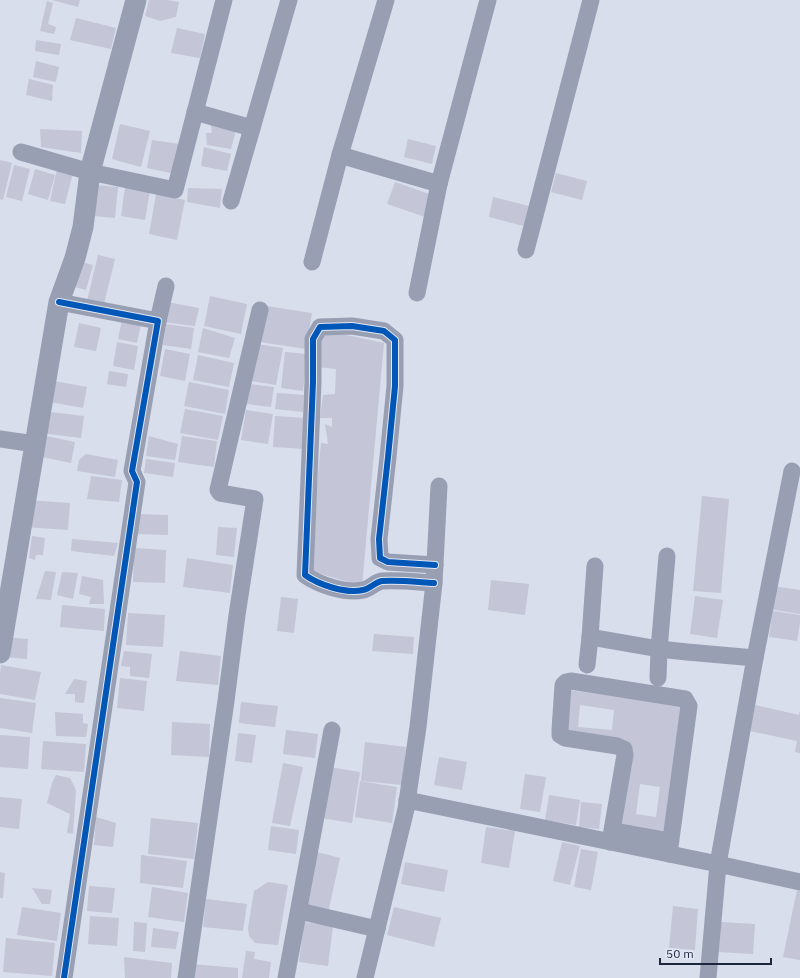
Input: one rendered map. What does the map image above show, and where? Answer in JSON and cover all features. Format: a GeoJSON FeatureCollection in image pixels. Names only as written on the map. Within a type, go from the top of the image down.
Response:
{"type":"FeatureCollection","features":[{"type":"Feature","properties":{"kind":"street"},"geometry":{"type":"LineString","coordinates":[[0,653],[59,302],[75,258],[83,227],[90,172],[136,0]]}},
{"type":"Feature","properties":{"kind":"street"},"geometry":{"type":"LineString","coordinates":[[21,152],[90,172],[175,190],[224,0]]}},
{"type":"Feature","properties":{"kind":"street"},"geometry":{"type":"LineString","coordinates":[[231,201],[289,0]]}},
{"type":"Feature","properties":{"kind":"street"},"geometry":{"type":"LineString","coordinates":[[312,262],[340,155],[386,0]]}},
{"type":"Feature","properties":{"kind":"street"},"geometry":{"type":"LineString","coordinates":[[417,293],[439,184],[488,0]]}},
{"type":"Feature","properties":{"kind":"street"},"geometry":{"type":"LineString","coordinates":[[526,250],[591,0]]}},
{"type":"Feature","properties":{"kind":"street"},"geometry":{"type":"LineString","coordinates":[[195,112],[252,128]]}},
{"type":"Feature","properties":{"kind":"street"},"geometry":{"type":"LineString","coordinates":[[340,155],[439,184]]}},
{"type":"Feature","properties":{"kind":"street"},"geometry":{"type":"LineString","coordinates":[[64,978],[138,482],[132,471],[158,321],[166,286]]}},
{"type":"Feature","properties":{"kind":"street"},"geometry":{"type":"LineString","coordinates":[[59,302],[158,321]]}},
{"type":"Feature","properties":{"kind":"street"},"geometry":{"type":"LineString","coordinates":[[186,978],[237,615],[255,499],[220,492],[218,490],[260,310]]}},
{"type":"Feature","properties":{"kind":"street"},"geometry":{"type":"LineString","coordinates":[[434,583],[379,581],[370,588],[362,591],[341,590],[310,579],[305,575],[313,382],[313,339],[320,327],[352,326],[384,331],[395,340],[395,386],[379,539],[380,558],[388,562],[435,565]]}},
{"type":"Feature","properties":{"kind":"street"},"geometry":{"type":"LineString","coordinates":[[0,439],[35,444]]}},
{"type":"Feature","properties":{"kind":"street"},"geometry":{"type":"LineString","coordinates":[[708,978],[718,864],[755,658],[792,471]]}},
{"type":"Feature","properties":{"kind":"street"},"geometry":{"type":"LineString","coordinates":[[365,978],[406,809],[418,727],[434,583],[439,486]]}},
{"type":"Feature","properties":{"kind":"street"},"geometry":{"type":"LineString","coordinates":[[658,678],[667,556]]}},
{"type":"Feature","properties":{"kind":"street"},"geometry":{"type":"LineString","coordinates":[[587,665],[595,566]]}},
{"type":"Feature","properties":{"kind":"street"},"geometry":{"type":"LineString","coordinates":[[590,636],[659,649],[755,658]]}},
{"type":"Feature","properties":{"kind":"street"},"geometry":{"type":"LineString","coordinates":[[611,836],[625,755],[624,749],[617,746],[565,738],[560,735],[563,685],[571,680],[685,699],[689,706],[670,848]]}},
{"type":"Feature","properties":{"kind":"street"},"geometry":{"type":"LineString","coordinates":[[286,978],[332,730]]}},
{"type":"Feature","properties":{"kind":"street"},"geometry":{"type":"LineString","coordinates":[[407,800],[611,836],[670,848],[718,864],[800,882]]}},
{"type":"Feature","properties":{"kind":"street"},"geometry":{"type":"LineString","coordinates":[[299,911],[377,929]]}},
{"type":"Feature","properties":{"kind":"building"},"geometry":{"type":"Polygon","coordinates":[[[52,0],[80,0],[78,7],[52,0]]]}},
{"type":"Feature","properties":{"kind":"building"},"geometry":{"type":"Polygon","coordinates":[[[149,0],[179,2],[176,17],[160,21],[145,16],[149,0]]]}},
{"type":"Feature","properties":{"kind":"building"},"geometry":{"type":"Polygon","coordinates":[[[47,1],[53,3],[48,24],[56,27],[54,34],[40,31],[47,1]]]}},
{"type":"Feature","properties":{"kind":"building"},"geometry":{"type":"Polygon","coordinates":[[[76,18],[116,28],[111,49],[70,40],[76,18]]]}},
{"type":"Feature","properties":{"kind":"building"},"geometry":{"type":"Polygon","coordinates":[[[177,28],[205,34],[200,58],[171,53],[177,28]]]}},
{"type":"Feature","properties":{"kind":"building"},"geometry":{"type":"Polygon","coordinates":[[[36,40],[61,44],[59,55],[35,51],[36,40]]]}},
{"type":"Feature","properties":{"kind":"building"},"geometry":{"type":"Polygon","coordinates":[[[36,61],[59,67],[56,82],[33,77],[36,61]]]}},
{"type":"Feature","properties":{"kind":"building"},"geometry":{"type":"Polygon","coordinates":[[[29,79],[53,85],[52,101],[26,95],[29,79]]]}},
{"type":"Feature","properties":{"kind":"building"},"geometry":{"type":"Polygon","coordinates":[[[120,124],[150,131],[141,167],[112,159],[120,124]]]}},
{"type":"Feature","properties":{"kind":"building"},"geometry":{"type":"Polygon","coordinates":[[[211,125],[236,130],[231,149],[207,145],[206,133],[212,133],[211,125]]]}},
{"type":"Feature","properties":{"kind":"building"},"geometry":{"type":"Polygon","coordinates":[[[40,129],[82,131],[81,153],[41,147],[40,129]]]}},
{"type":"Feature","properties":{"kind":"building"},"geometry":{"type":"Polygon","coordinates":[[[408,139],[436,146],[432,164],[404,157],[408,139]]]}},
{"type":"Feature","properties":{"kind":"building"},"geometry":{"type":"Polygon","coordinates":[[[152,140],[180,144],[175,174],[147,168],[152,140]]]}},
{"type":"Feature","properties":{"kind":"building"},"geometry":{"type":"Polygon","coordinates":[[[204,147],[231,154],[227,171],[201,166],[204,147]]]}},
{"type":"Feature","properties":{"kind":"building"},"geometry":{"type":"Polygon","coordinates":[[[0,160],[12,163],[3,200],[0,199],[0,160]]]}},
{"type":"Feature","properties":{"kind":"building"},"geometry":{"type":"Polygon","coordinates":[[[14,165],[30,169],[22,201],[6,197],[14,165]]]}},
{"type":"Feature","properties":{"kind":"building"},"geometry":{"type":"Polygon","coordinates":[[[35,169],[55,175],[48,200],[28,194],[35,169]]]}},
{"type":"Feature","properties":{"kind":"building"},"geometry":{"type":"Polygon","coordinates":[[[57,169],[73,173],[65,204],[50,201],[57,169]]]}},
{"type":"Feature","properties":{"kind":"building"},"geometry":{"type":"Polygon","coordinates":[[[556,173],[587,181],[582,200],[551,192],[556,173]]]}},
{"type":"Feature","properties":{"kind":"building"},"geometry":{"type":"Polygon","coordinates":[[[395,182],[435,196],[428,218],[387,204],[395,182]]]}},
{"type":"Feature","properties":{"kind":"building"},"geometry":{"type":"Polygon","coordinates":[[[95,185],[118,187],[115,218],[92,216],[95,185]]]}},
{"type":"Feature","properties":{"kind":"building"},"geometry":{"type":"Polygon","coordinates":[[[125,187],[150,191],[145,220],[121,216],[125,187]]]}},
{"type":"Feature","properties":{"kind":"building"},"geometry":{"type":"Polygon","coordinates":[[[188,188],[222,189],[220,208],[187,202],[188,188]]]}},
{"type":"Feature","properties":{"kind":"building"},"geometry":{"type":"Polygon","coordinates":[[[156,194],[185,200],[177,240],[149,234],[156,194]]]}},
{"type":"Feature","properties":{"kind":"building"},"geometry":{"type":"Polygon","coordinates":[[[493,197],[529,206],[524,226],[489,217],[493,197]]]}},
{"type":"Feature","properties":{"kind":"building"},"geometry":{"type":"Polygon","coordinates":[[[98,255],[115,259],[104,304],[87,301],[98,255]]]}},
{"type":"Feature","properties":{"kind":"building"},"geometry":{"type":"Polygon","coordinates":[[[78,261],[93,265],[86,290],[71,286],[78,261]]]}},
{"type":"Feature","properties":{"kind":"building"},"geometry":{"type":"Polygon","coordinates":[[[210,296],[247,304],[241,334],[204,326],[210,296]]]}},
{"type":"Feature","properties":{"kind":"building"},"geometry":{"type":"Polygon","coordinates":[[[167,302],[199,308],[195,326],[162,322],[167,302]]]}},
{"type":"Feature","properties":{"kind":"building"},"geometry":{"type":"Polygon","coordinates":[[[266,306],[312,313],[306,349],[260,342],[266,306]]]}},
{"type":"Feature","properties":{"kind":"building"},"geometry":{"type":"Polygon","coordinates":[[[122,320],[141,324],[137,343],[118,339],[122,320]]]}},
{"type":"Feature","properties":{"kind":"building"},"geometry":{"type":"Polygon","coordinates":[[[79,323],[101,328],[96,351],[74,347],[79,323]]]}},
{"type":"Feature","properties":{"kind":"building"},"geometry":{"type":"Polygon","coordinates":[[[166,324],[194,328],[191,349],[163,345],[166,324]]]}},
{"type":"Feature","properties":{"kind":"building"},"geometry":{"type":"Polygon","coordinates":[[[203,328],[235,338],[229,358],[198,352],[203,328]]]}},
{"type":"Feature","properties":{"kind":"building"},"geometry":{"type":"Polygon","coordinates":[[[328,331],[384,343],[362,586],[309,572],[321,443],[328,444],[325,424],[332,427],[332,418],[320,418],[323,395],[335,394],[336,369],[317,367],[317,343],[328,331]]]}},
{"type":"Feature","properties":{"kind":"building"},"geometry":{"type":"Polygon","coordinates":[[[117,342],[138,346],[134,370],[113,366],[117,342]]]}},
{"type":"Feature","properties":{"kind":"building"},"geometry":{"type":"Polygon","coordinates":[[[257,344],[283,348],[276,385],[251,381],[257,344]]]}},
{"type":"Feature","properties":{"kind":"building"},"geometry":{"type":"Polygon","coordinates":[[[165,349],[190,354],[185,381],[160,376],[165,349]]]}},
{"type":"Feature","properties":{"kind":"building"},"geometry":{"type":"Polygon","coordinates":[[[285,352],[307,354],[303,391],[281,388],[285,352]]]}},
{"type":"Feature","properties":{"kind":"building"},"geometry":{"type":"Polygon","coordinates":[[[198,355],[234,363],[229,387],[193,380],[198,355]]]}},
{"type":"Feature","properties":{"kind":"building"},"geometry":{"type":"Polygon","coordinates":[[[109,371],[128,374],[126,387],[107,384],[109,371]]]}},
{"type":"Feature","properties":{"kind":"building"},"geometry":{"type":"Polygon","coordinates":[[[54,381],[87,387],[83,408],[50,402],[54,381]]]}},
{"type":"Feature","properties":{"kind":"building"},"geometry":{"type":"Polygon","coordinates":[[[189,382],[229,390],[225,414],[184,406],[189,382]]]}},
{"type":"Feature","properties":{"kind":"building"},"geometry":{"type":"Polygon","coordinates":[[[249,384],[274,387],[271,407],[246,404],[249,384]]]}},
{"type":"Feature","properties":{"kind":"building"},"geometry":{"type":"Polygon","coordinates":[[[277,393],[304,395],[303,412],[275,409],[277,393]]]}},
{"type":"Feature","properties":{"kind":"building"},"geometry":{"type":"Polygon","coordinates":[[[185,409],[223,416],[218,440],[180,433],[185,409]]]}},
{"type":"Feature","properties":{"kind":"building"},"geometry":{"type":"Polygon","coordinates":[[[246,410],[273,414],[268,444],[241,440],[246,410]]]}},
{"type":"Feature","properties":{"kind":"building"},"geometry":{"type":"Polygon","coordinates":[[[42,411],[84,416],[81,438],[40,433],[42,411]]]}},
{"type":"Feature","properties":{"kind":"building"},"geometry":{"type":"Polygon","coordinates":[[[275,416],[307,418],[305,449],[273,447],[275,416]]]}},
{"type":"Feature","properties":{"kind":"building"},"geometry":{"type":"Polygon","coordinates":[[[46,436],[75,442],[71,463],[42,457],[46,436]]]}},
{"type":"Feature","properties":{"kind":"building"},"geometry":{"type":"Polygon","coordinates":[[[149,436],[178,444],[175,460],[146,456],[149,436]]]}},
{"type":"Feature","properties":{"kind":"building"},"geometry":{"type":"Polygon","coordinates":[[[182,436],[217,441],[214,467],[178,462],[182,436]]]}},
{"type":"Feature","properties":{"kind":"building"},"geometry":{"type":"Polygon","coordinates":[[[86,454],[118,460],[115,477],[77,471],[79,460],[86,454]]]}},
{"type":"Feature","properties":{"kind":"building"},"geometry":{"type":"Polygon","coordinates":[[[146,459],[175,463],[173,477],[144,473],[146,459]]]}},
{"type":"Feature","properties":{"kind":"building"},"geometry":{"type":"Polygon","coordinates":[[[91,476],[122,480],[119,502],[87,499],[91,476]]]}},
{"type":"Feature","properties":{"kind":"building"},"geometry":{"type":"Polygon","coordinates":[[[702,496],[729,499],[721,593],[693,591],[702,496]]]}},
{"type":"Feature","properties":{"kind":"building"},"geometry":{"type":"Polygon","coordinates":[[[27,500],[70,503],[68,530],[25,527],[27,500]]]}},
{"type":"Feature","properties":{"kind":"building"},"geometry":{"type":"Polygon","coordinates":[[[137,514],[168,515],[168,535],[136,534],[137,514]]]}},
{"type":"Feature","properties":{"kind":"building"},"geometry":{"type":"Polygon","coordinates":[[[218,527],[237,528],[234,557],[216,555],[218,527]]]}},
{"type":"Feature","properties":{"kind":"building"},"geometry":{"type":"Polygon","coordinates":[[[32,536],[45,538],[43,555],[36,555],[35,560],[29,558],[32,536]]]}},
{"type":"Feature","properties":{"kind":"building"},"geometry":{"type":"Polygon","coordinates":[[[72,539],[118,543],[114,556],[71,551],[72,539]]]}},
{"type":"Feature","properties":{"kind":"building"},"geometry":{"type":"Polygon","coordinates":[[[134,548],[166,550],[165,583],[133,582],[134,548]]]}},
{"type":"Feature","properties":{"kind":"building"},"geometry":{"type":"Polygon","coordinates":[[[187,558],[233,565],[230,593],[183,587],[187,558]]]}},
{"type":"Feature","properties":{"kind":"building"},"geometry":{"type":"Polygon","coordinates":[[[45,571],[56,572],[51,600],[36,599],[45,571]]]}},
{"type":"Feature","properties":{"kind":"building"},"geometry":{"type":"Polygon","coordinates":[[[62,572],[78,573],[73,599],[57,595],[62,572]]]}},
{"type":"Feature","properties":{"kind":"building"},"geometry":{"type":"Polygon","coordinates":[[[82,576],[103,580],[104,604],[89,604],[91,597],[79,594],[82,576]]]}},
{"type":"Feature","properties":{"kind":"building"},"geometry":{"type":"Polygon","coordinates":[[[491,580],[529,584],[525,615],[488,610],[491,580]]]}},
{"type":"Feature","properties":{"kind":"building"},"geometry":{"type":"Polygon","coordinates":[[[773,586],[800,590],[800,614],[769,609],[773,586]]]}},
{"type":"Feature","properties":{"kind":"building"},"geometry":{"type":"Polygon","coordinates":[[[695,596],[723,600],[717,638],[690,634],[695,596]]]}},
{"type":"Feature","properties":{"kind":"building"},"geometry":{"type":"Polygon","coordinates":[[[281,597],[298,599],[294,633],[277,631],[281,597]]]}},
{"type":"Feature","properties":{"kind":"building"},"geometry":{"type":"Polygon","coordinates":[[[62,605],[105,609],[104,631],[60,627],[62,605]]]}},
{"type":"Feature","properties":{"kind":"building"},"geometry":{"type":"Polygon","coordinates":[[[773,611],[800,615],[797,641],[769,637],[773,611]]]}},
{"type":"Feature","properties":{"kind":"building"},"geometry":{"type":"Polygon","coordinates":[[[128,613],[165,615],[163,647],[126,645],[128,613]]]}},
{"type":"Feature","properties":{"kind":"building"},"geometry":{"type":"Polygon","coordinates":[[[374,634],[414,637],[413,654],[372,651],[374,634]]]}},
{"type":"Feature","properties":{"kind":"building"},"geometry":{"type":"Polygon","coordinates":[[[5,637],[28,639],[27,659],[3,657],[5,637]]]}},
{"type":"Feature","properties":{"kind":"building"},"geometry":{"type":"Polygon","coordinates":[[[124,651],[152,654],[149,678],[130,676],[130,667],[121,666],[124,651]]]}},
{"type":"Feature","properties":{"kind":"building"},"geometry":{"type":"Polygon","coordinates":[[[180,651],[221,656],[218,685],[176,681],[180,651]]]}},
{"type":"Feature","properties":{"kind":"building"},"geometry":{"type":"Polygon","coordinates":[[[1,665],[41,672],[35,700],[0,694],[1,665]]]}},
{"type":"Feature","properties":{"kind":"building"},"geometry":{"type":"Polygon","coordinates":[[[120,678],[147,681],[144,711],[117,708],[120,678]]]}},
{"type":"Feature","properties":{"kind":"building"},"geometry":{"type":"Polygon","coordinates":[[[74,679],[87,681],[84,703],[75,702],[75,694],[65,694],[74,679]]]}},
{"type":"Feature","properties":{"kind":"building"},"geometry":{"type":"Polygon","coordinates":[[[568,690],[682,705],[664,835],[618,828],[629,742],[565,734],[568,690]],[[580,705],[578,727],[612,730],[614,710],[580,705]],[[640,784],[636,814],[656,817],[660,787],[640,784]]]}},
{"type":"Feature","properties":{"kind":"building"},"geometry":{"type":"Polygon","coordinates":[[[0,698],[36,703],[32,733],[0,728],[0,698]]]}},
{"type":"Feature","properties":{"kind":"building"},"geometry":{"type":"Polygon","coordinates":[[[241,702],[278,706],[275,727],[239,723],[241,702]]]}},
{"type":"Feature","properties":{"kind":"building"},"geometry":{"type":"Polygon","coordinates":[[[755,705],[799,715],[800,711],[800,753],[795,752],[797,741],[750,731],[755,705]]]}},
{"type":"Feature","properties":{"kind":"building"},"geometry":{"type":"Polygon","coordinates":[[[55,712],[83,714],[83,723],[88,724],[86,737],[56,736],[55,712]]]}},
{"type":"Feature","properties":{"kind":"building"},"geometry":{"type":"Polygon","coordinates":[[[172,722],[210,724],[209,757],[171,755],[172,722]]]}},
{"type":"Feature","properties":{"kind":"building"},"geometry":{"type":"Polygon","coordinates":[[[286,730],[318,734],[315,758],[283,754],[286,730]]]}},
{"type":"Feature","properties":{"kind":"building"},"geometry":{"type":"Polygon","coordinates":[[[238,733],[256,735],[252,763],[235,761],[238,733]]]}},
{"type":"Feature","properties":{"kind":"building"},"geometry":{"type":"Polygon","coordinates":[[[0,735],[30,737],[28,769],[0,767],[0,735]]]}},
{"type":"Feature","properties":{"kind":"building"},"geometry":{"type":"Polygon","coordinates":[[[43,741],[86,744],[84,772],[41,769],[43,741]]]}},
{"type":"Feature","properties":{"kind":"building"},"geometry":{"type":"Polygon","coordinates":[[[365,742],[406,747],[402,785],[361,781],[365,742]]]}},
{"type":"Feature","properties":{"kind":"building"},"geometry":{"type":"Polygon","coordinates":[[[439,757],[467,762],[462,790],[434,785],[439,757]]]}},
{"type":"Feature","properties":{"kind":"building"},"geometry":{"type":"Polygon","coordinates":[[[283,763],[303,767],[290,826],[272,823],[283,763]]]}},
{"type":"Feature","properties":{"kind":"building"},"geometry":{"type":"Polygon","coordinates":[[[329,767],[360,772],[352,823],[321,818],[329,767]]]}},
{"type":"Feature","properties":{"kind":"building"},"geometry":{"type":"Polygon","coordinates":[[[525,774],[546,777],[540,812],[520,809],[525,774]]]}},
{"type":"Feature","properties":{"kind":"building"},"geometry":{"type":"Polygon","coordinates":[[[56,775],[70,778],[76,790],[73,834],[67,833],[70,814],[47,803],[52,783],[56,775]]]}},
{"type":"Feature","properties":{"kind":"building"},"geometry":{"type":"Polygon","coordinates":[[[360,781],[397,787],[392,823],[355,817],[360,781]]]}},
{"type":"Feature","properties":{"kind":"building"},"geometry":{"type":"Polygon","coordinates":[[[549,795],[580,800],[576,825],[545,820],[549,795]]]}},
{"type":"Feature","properties":{"kind":"building"},"geometry":{"type":"Polygon","coordinates":[[[0,797],[22,799],[19,829],[0,827],[0,797]]]}},
{"type":"Feature","properties":{"kind":"building"},"geometry":{"type":"Polygon","coordinates":[[[581,802],[602,804],[599,829],[579,827],[581,802]]]}},
{"type":"Feature","properties":{"kind":"building"},"geometry":{"type":"Polygon","coordinates":[[[96,817],[116,823],[113,847],[94,845],[96,817]]]}},
{"type":"Feature","properties":{"kind":"building"},"geometry":{"type":"Polygon","coordinates":[[[151,818],[198,823],[194,859],[148,854],[151,818]]]}},
{"type":"Feature","properties":{"kind":"building"},"geometry":{"type":"Polygon","coordinates":[[[271,826],[299,830],[296,854],[268,850],[271,826]]]}},
{"type":"Feature","properties":{"kind":"building"},"geometry":{"type":"Polygon","coordinates":[[[486,827],[515,831],[509,868],[481,863],[486,827]]]}},
{"type":"Feature","properties":{"kind":"building"},"geometry":{"type":"Polygon","coordinates":[[[562,842],[580,846],[570,885],[553,881],[562,842]]]}},
{"type":"Feature","properties":{"kind":"building"},"geometry":{"type":"Polygon","coordinates":[[[581,849],[598,852],[591,890],[574,887],[581,849]]]}},
{"type":"Feature","properties":{"kind":"building"},"geometry":{"type":"Polygon","coordinates":[[[317,852],[340,858],[329,909],[308,906],[317,852]]]}},
{"type":"Feature","properties":{"kind":"building"},"geometry":{"type":"Polygon","coordinates":[[[141,855],[187,861],[183,888],[140,883],[141,855]]]}},
{"type":"Feature","properties":{"kind":"building"},"geometry":{"type":"Polygon","coordinates":[[[405,862],[448,870],[444,892],[401,884],[405,862]]]}},
{"type":"Feature","properties":{"kind":"building"},"geometry":{"type":"Polygon","coordinates":[[[0,872],[5,873],[3,898],[0,898],[0,872]]]}},
{"type":"Feature","properties":{"kind":"building"},"geometry":{"type":"Polygon","coordinates":[[[268,882],[288,885],[278,945],[255,943],[249,936],[248,928],[254,891],[268,882]]]}},
{"type":"Feature","properties":{"kind":"building"},"geometry":{"type":"Polygon","coordinates":[[[89,886],[115,888],[112,913],[87,911],[89,886]]]}},
{"type":"Feature","properties":{"kind":"building"},"geometry":{"type":"Polygon","coordinates":[[[152,887],[188,893],[184,922],[148,917],[152,887]]]}},
{"type":"Feature","properties":{"kind":"building"},"geometry":{"type":"Polygon","coordinates":[[[32,888],[52,890],[50,904],[42,904],[32,888]]]}},
{"type":"Feature","properties":{"kind":"building"},"geometry":{"type":"Polygon","coordinates":[[[797,890],[800,891],[800,960],[783,957],[797,890]]]}},
{"type":"Feature","properties":{"kind":"building"},"geometry":{"type":"Polygon","coordinates":[[[206,899],[247,904],[243,931],[203,927],[206,899]]]}},
{"type":"Feature","properties":{"kind":"building"},"geometry":{"type":"Polygon","coordinates":[[[673,906],[698,909],[695,950],[669,948],[673,906]]]}},
{"type":"Feature","properties":{"kind":"building"},"geometry":{"type":"Polygon","coordinates":[[[22,907],[61,913],[57,941],[17,935],[22,907]]]}},
{"type":"Feature","properties":{"kind":"building"},"geometry":{"type":"Polygon","coordinates":[[[394,907],[441,918],[434,947],[387,935],[394,907]]]}},
{"type":"Feature","properties":{"kind":"building"},"geometry":{"type":"Polygon","coordinates":[[[90,916],[119,918],[117,946],[88,944],[90,916]]]}},
{"type":"Feature","properties":{"kind":"building"},"geometry":{"type":"Polygon","coordinates":[[[134,922],[147,923],[145,952],[133,951],[134,922]]]}},
{"type":"Feature","properties":{"kind":"building"},"geometry":{"type":"Polygon","coordinates":[[[304,922],[333,926],[328,966],[299,962],[304,922]]]}},
{"type":"Feature","properties":{"kind":"building"},"geometry":{"type":"Polygon","coordinates":[[[721,922],[755,924],[753,954],[719,952],[721,922]]]}},
{"type":"Feature","properties":{"kind":"building"},"geometry":{"type":"Polygon","coordinates":[[[153,928],[179,932],[176,949],[151,947],[153,928]]]}},
{"type":"Feature","properties":{"kind":"building"},"geometry":{"type":"Polygon","coordinates":[[[6,938],[55,943],[52,976],[3,972],[6,938]]]}},
{"type":"Feature","properties":{"kind":"building"},"geometry":{"type":"Polygon","coordinates":[[[246,951],[255,952],[254,959],[271,962],[269,978],[242,978],[246,951]]]}},
{"type":"Feature","properties":{"kind":"building"},"geometry":{"type":"Polygon","coordinates":[[[124,957],[172,963],[171,978],[125,978],[124,957]]]}},
{"type":"Feature","properties":{"kind":"building"},"geometry":{"type":"Polygon","coordinates":[[[192,964],[238,968],[238,978],[192,978],[192,964]]]}},
{"type":"Feature","properties":{"kind":"cycle path"},"geometry":{"type":"LineString","coordinates":[[59,302],[158,321],[132,471],[137,482],[64,978]]}},
{"type":"Feature","properties":{"kind":"cycle path"},"geometry":{"type":"LineString","coordinates":[[434,583],[382,581],[366,589],[349,591],[333,588],[305,575],[313,382],[313,339],[320,327],[352,326],[384,331],[395,340],[395,386],[379,539],[380,558],[388,562],[435,565]]}}]}
